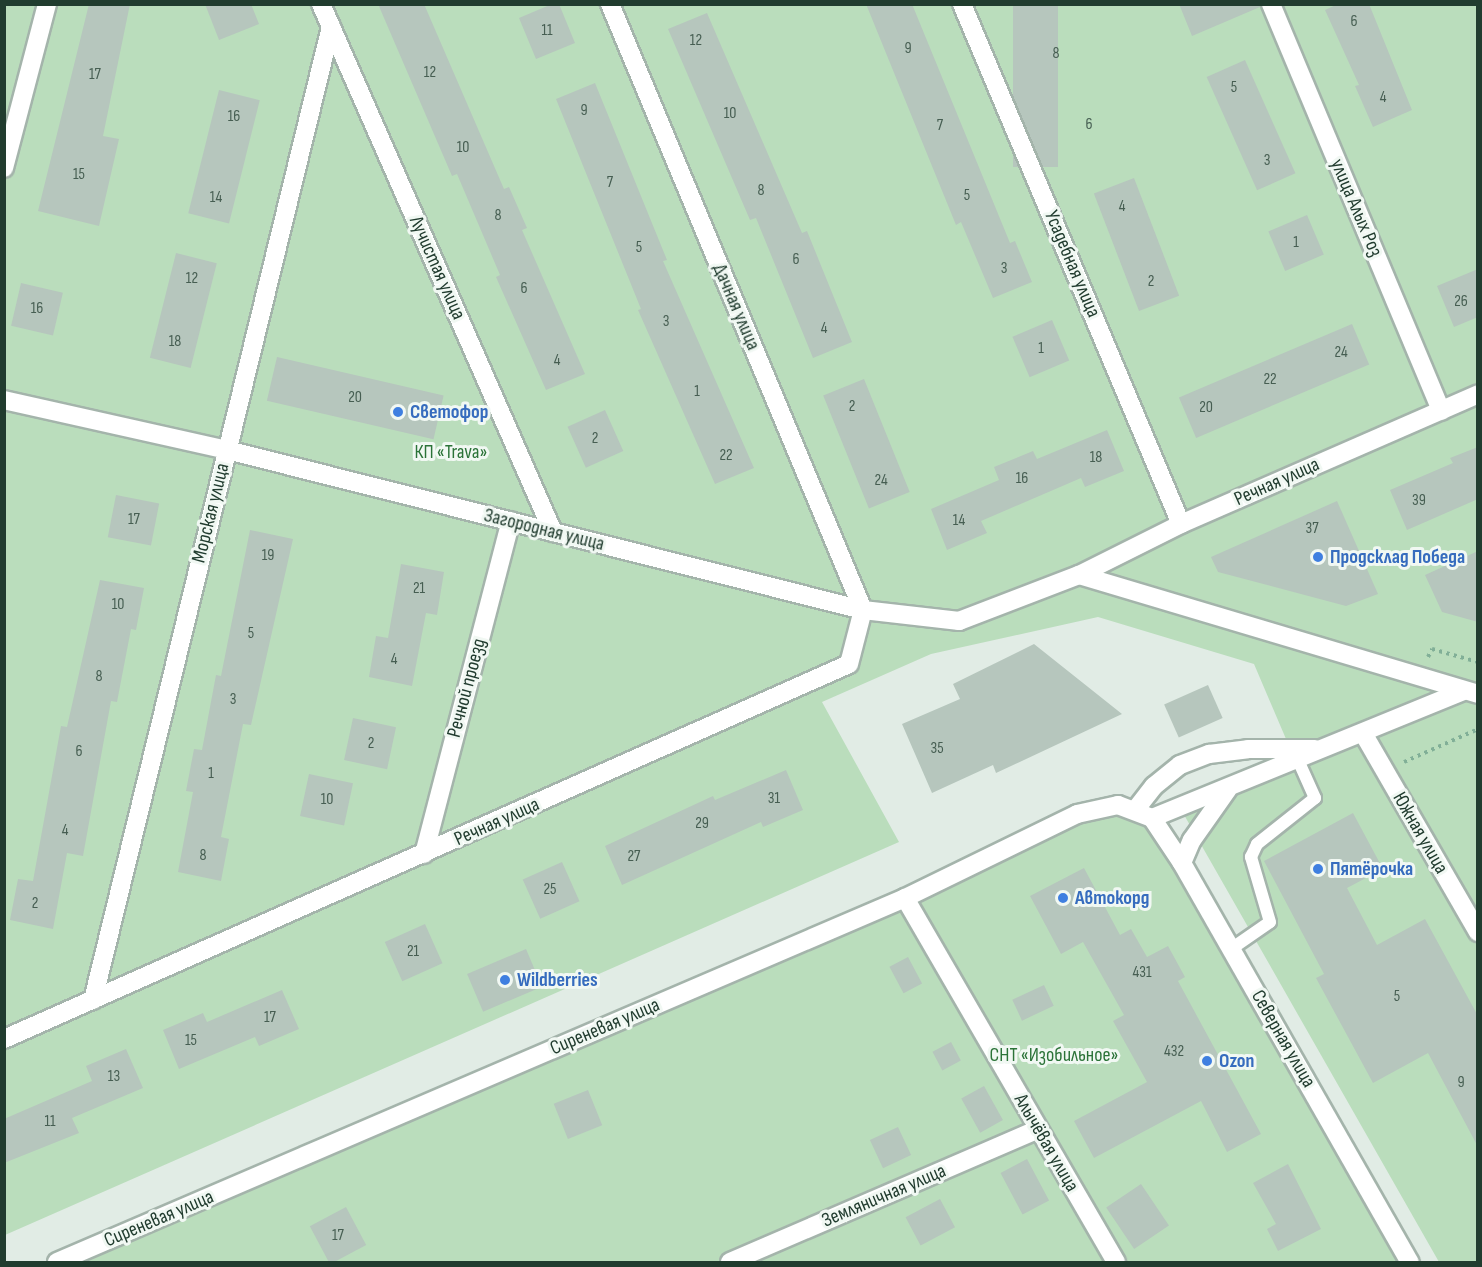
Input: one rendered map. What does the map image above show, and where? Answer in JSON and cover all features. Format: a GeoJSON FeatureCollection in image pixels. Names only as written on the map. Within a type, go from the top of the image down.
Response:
{"type":"FeatureCollection","features":[{"type":"Feature","properties":{"kind":"street"},"geometry":{"type":"LineString","coordinates":[[4,168],[47,4]]}},
{"type":"Feature","properties":{"kind":"street","name":"Лучистая улица"},"geometry":{"type":"LineString","coordinates":[[321,4],[553,532]]}},
{"type":"Feature","properties":{"kind":"street","name":"Дачная улица"},"geometry":{"type":"LineString","coordinates":[[610,4],[863,610]]}},
{"type":"Feature","properties":{"kind":"street","name":"Усадебная улица"},"geometry":{"type":"LineString","coordinates":[[962,4],[1181,524]]}},
{"type":"Feature","properties":{"kind":"street","name":"улица Алых Роз"},"geometry":{"type":"LineString","coordinates":[[1270,4],[1441,411]]}},
{"type":"Feature","properties":{"kind":"street","name":"Морская улица"},"geometry":{"type":"LineString","coordinates":[[93,1000],[331,27]]}},
{"type":"Feature","properties":{"kind":"street","name":"Речная улица"},"geometry":{"type":"LineString","coordinates":[[1079,575],[1181,524],[1478,394]]}},
{"type":"Feature","properties":{"kind":"street","name":"Загородная улица"},"geometry":{"type":"LineString","coordinates":[[4,400],[227,450],[863,610],[959,621],[1079,575]]}},
{"type":"Feature","properties":{"kind":"street","name":"Речной проезд"},"geometry":{"type":"LineString","coordinates":[[424,854],[511,521]]}},
{"type":"Feature","properties":{"kind":"street"},"geometry":{"type":"LineString","coordinates":[[1079,575],[1470,693]]}},
{"type":"Feature","properties":{"kind":"street","name":"Речная улица"},"geometry":{"type":"LineString","coordinates":[[4,1039],[849,663],[863,610]]}},
{"type":"Feature","properties":{"kind":"street"},"geometry":{"type":"LineString","coordinates":[[1144,814],[1231,787],[1363,733],[1470,693]]}},
{"type":"Feature","properties":{"kind":"street","name":"Южная улица"},"geometry":{"type":"LineString","coordinates":[[1363,733],[1478,932]]}},
{"type":"Feature","properties":{"kind":"street"},"geometry":{"type":"LineString","coordinates":[[1144,814],[1154,786],[1180,765],[1209,754],[1248,749],[1323,749]]}},
{"type":"Feature","properties":{"kind":"street"},"geometry":{"type":"LineString","coordinates":[[1182,863],[1197,832],[1231,787]]}},
{"type":"Feature","properties":{"kind":"street","name":"Сиреневая улица"},"geometry":{"type":"LineString","coordinates":[[57,1263],[905,898],[1077,814],[1118,805],[1144,814]]}},
{"type":"Feature","properties":{"kind":"street","name":"Северная улица"},"geometry":{"type":"LineString","coordinates":[[1144,814],[1182,863],[1410,1263]]}},
{"type":"Feature","properties":{"kind":"street","name":"Алычёвая улица"},"geometry":{"type":"LineString","coordinates":[[905,898],[1037,1130],[1116,1263]]}},
{"type":"Feature","properties":{"kind":"street","name":"Земляничная улица"},"geometry":{"type":"LineString","coordinates":[[730,1263],[1037,1130]]}},
{"type":"Feature","properties":{"kind":"lane"},"geometry":{"type":"LineString","coordinates":[[1231,949],[1270,922],[1251,857],[1257,844],[1315,798],[1298,760]]}},
{"type":"Feature","properties":{"kind":"path"},"geometry":{"type":"LineString","coordinates":[[1384,771],[1478,729]]}},
{"type":"Feature","properties":{"kind":"green space","name":"КП «Trava»"},"geometry":{"type":"Polygon","coordinates":[[[5,5],[1477,5],[1477,1262],[1439,1262],[1175,799],[1292,753],[1254,664],[1098,617],[931,654],[822,702],[899,842],[5,1235],[5,5]]]}},
{"type":"Feature","properties":{"kind":"green space","name":"СНТ «Изобильное»"},"geometry":{"type":"Polygon","coordinates":[[[1118,805],[1152,818],[1410,1262],[57,1262],[1118,805]]]}},
{"type":"Feature","properties":{"kind":"building"},"geometry":{"type":"Polygon","coordinates":[[[89,4],[130,4],[103,136],[119,139],[99,226],[38,211],[89,4]]]}},
{"type":"Feature","properties":{"kind":"building"},"geometry":{"type":"Polygon","coordinates":[[[205,4],[251,4],[259,24],[219,40],[205,4]]]}},
{"type":"Feature","properties":{"kind":"building"},"geometry":{"type":"Polygon","coordinates":[[[378,4],[424,4],[504,189],[509,187],[527,228],[522,230],[585,374],[546,390],[496,277],[500,275],[457,174],[452,176],[378,4]]]}},
{"type":"Feature","properties":{"kind":"building"},"geometry":{"type":"Polygon","coordinates":[[[552,4],[559,4],[575,43],[536,59],[519,18],[552,4]]]}},
{"type":"Feature","properties":{"kind":"building"},"geometry":{"type":"Polygon","coordinates":[[[866,4],[912,4],[1010,243],[1015,241],[1032,282],[993,298],[961,222],[956,225],[866,4]]]}},
{"type":"Feature","properties":{"kind":"building"},"geometry":{"type":"Polygon","coordinates":[[[1013,4],[1058,4],[1058,167],[1013,167],[1013,4]]]}},
{"type":"Feature","properties":{"kind":"building"},"geometry":{"type":"Polygon","coordinates":[[[1179,4],[1260,4],[1260,7],[1192,36],[1179,4]]]}},
{"type":"Feature","properties":{"kind":"building"},"geometry":{"type":"Polygon","coordinates":[[[1338,4],[1369,4],[1412,110],[1373,127],[1355,86],[1359,85],[1325,10],[1338,4]]]}},
{"type":"Feature","properties":{"kind":"building"},"geometry":{"type":"Polygon","coordinates":[[[707,13],[802,233],[807,231],[852,342],[813,358],[756,218],[750,220],[668,29],[707,13]]]}},
{"type":"Feature","properties":{"kind":"building"},"geometry":{"type":"Polygon","coordinates":[[[1245,60],[1295,173],[1257,190],[1207,77],[1245,60]]]}},
{"type":"Feature","properties":{"kind":"building"},"geometry":{"type":"Polygon","coordinates":[[[595,83],[667,260],[663,261],[754,468],[715,484],[638,310],[641,309],[556,99],[595,83]]]}},
{"type":"Feature","properties":{"kind":"building"},"geometry":{"type":"Polygon","coordinates":[[[219,90],[260,100],[229,223],[188,213],[219,90]]]}},
{"type":"Feature","properties":{"kind":"building"},"geometry":{"type":"Polygon","coordinates":[[[1134,178],[1179,296],[1139,311],[1094,193],[1134,178]]]}},
{"type":"Feature","properties":{"kind":"building"},"geometry":{"type":"Polygon","coordinates":[[[1307,215],[1324,255],[1285,271],[1268,231],[1307,215]]]}},
{"type":"Feature","properties":{"kind":"building"},"geometry":{"type":"Polygon","coordinates":[[[176,253],[217,263],[191,368],[150,358],[176,253]]]}},
{"type":"Feature","properties":{"kind":"building"},"geometry":{"type":"Polygon","coordinates":[[[1478,269],[1478,317],[1454,327],[1437,286],[1478,269]]]}},
{"type":"Feature","properties":{"kind":"building"},"geometry":{"type":"Polygon","coordinates":[[[21,283],[63,293],[53,336],[11,326],[21,283]]]}},
{"type":"Feature","properties":{"kind":"building"},"geometry":{"type":"Polygon","coordinates":[[[1052,320],[1069,361],[1030,377],[1012,337],[1052,320]]]}},
{"type":"Feature","properties":{"kind":"building"},"geometry":{"type":"Polygon","coordinates":[[[1352,324],[1369,365],[1196,438],[1179,397],[1352,324]]]}},
{"type":"Feature","properties":{"kind":"building"},"geometry":{"type":"Polygon","coordinates":[[[277,357],[444,395],[433,439],[267,401],[277,357]]]}},
{"type":"Feature","properties":{"kind":"building"},"geometry":{"type":"Polygon","coordinates":[[[864,379],[910,492],[869,509],[823,395],[864,379]]]}},
{"type":"Feature","properties":{"kind":"building"},"geometry":{"type":"Polygon","coordinates":[[[605,410],[623,451],[586,468],[568,427],[605,410]]]}},
{"type":"Feature","properties":{"kind":"building"},"geometry":{"type":"Polygon","coordinates":[[[1107,430],[1124,471],[1085,487],[1081,478],[981,521],[987,533],[947,550],[931,509],[999,480],[994,467],[1033,451],[1037,459],[1107,430]]]}},
{"type":"Feature","properties":{"kind":"building"},"geometry":{"type":"Polygon","coordinates":[[[1478,447],[1478,499],[1407,530],[1390,490],[1453,463],[1450,458],[1478,447]]]}},
{"type":"Feature","properties":{"kind":"building"},"geometry":{"type":"Polygon","coordinates":[[[116,495],[159,503],[151,546],[108,537],[116,495]]]}},
{"type":"Feature","properties":{"kind":"building"},"geometry":{"type":"Polygon","coordinates":[[[1337,501],[1378,594],[1346,606],[1218,572],[1211,557],[1337,501]]]}},
{"type":"Feature","properties":{"kind":"building"},"geometry":{"type":"Polygon","coordinates":[[[250,530],[293,539],[251,725],[243,724],[221,837],[229,839],[221,881],[178,872],[193,792],[186,791],[194,749],[202,750],[216,675],[221,676],[250,530]]]}},
{"type":"Feature","properties":{"kind":"building"},"geometry":{"type":"Polygon","coordinates":[[[1478,551],[1478,622],[1442,612],[1425,575],[1478,551]]]}},
{"type":"Feature","properties":{"kind":"building"},"geometry":{"type":"Polygon","coordinates":[[[401,564],[444,572],[437,615],[426,613],[412,686],[369,677],[376,636],[388,638],[401,564]]]}},
{"type":"Feature","properties":{"kind":"building"},"geometry":{"type":"Polygon","coordinates":[[[100,580],[144,588],[136,630],[131,629],[117,702],[111,701],[83,856],[67,853],[53,929],[10,920],[18,879],[33,881],[61,726],[67,727],[100,580]]]}},
{"type":"Feature","properties":{"kind":"building"},"geometry":{"type":"Polygon","coordinates":[[[1034,644],[1122,714],[996,773],[993,765],[932,793],[902,724],[960,699],[953,684],[1034,644]]]}},
{"type":"Feature","properties":{"kind":"building"},"geometry":{"type":"Polygon","coordinates":[[[1208,685],[1223,718],[1179,737],[1164,705],[1208,685]]]}},
{"type":"Feature","properties":{"kind":"building"},"geometry":{"type":"Polygon","coordinates":[[[353,718],[396,727],[387,769],[344,760],[353,718]]]}},
{"type":"Feature","properties":{"kind":"building"},"geometry":{"type":"Polygon","coordinates":[[[786,770],[803,810],[763,827],[761,822],[622,885],[605,846],[713,796],[715,800],[786,770]]]}},
{"type":"Feature","properties":{"kind":"building"},"geometry":{"type":"Polygon","coordinates":[[[309,774],[353,783],[344,825],[300,816],[309,774]]]}},
{"type":"Feature","properties":{"kind":"building"},"geometry":{"type":"Polygon","coordinates":[[[1353,813],[1383,869],[1347,888],[1377,945],[1425,919],[1478,1016],[1478,1147],[1428,1053],[1373,1083],[1316,978],[1324,974],[1264,861],[1353,813]]]}},
{"type":"Feature","properties":{"kind":"building"},"geometry":{"type":"Polygon","coordinates":[[[562,862],[579,901],[540,919],[523,879],[562,862]]]}},
{"type":"Feature","properties":{"kind":"building"},"geometry":{"type":"Polygon","coordinates":[[[1084,868],[1120,935],[1131,929],[1147,957],[1168,946],[1185,977],[1178,981],[1261,1134],[1227,1152],[1201,1101],[1094,1158],[1074,1121],[1147,1082],[1113,1021],[1124,1015],[1083,942],[1061,954],[1030,896],[1084,868]]]}},
{"type":"Feature","properties":{"kind":"building"},"geometry":{"type":"Polygon","coordinates":[[[425,924],[442,963],[402,981],[385,942],[425,924]]]}},
{"type":"Feature","properties":{"kind":"building","name":"Wildberries"},"geometry":{"type":"Polygon","coordinates":[[[526,949],[542,987],[483,1012],[467,974],[526,949]]]}},
{"type":"Feature","properties":{"kind":"building"},"geometry":{"type":"Polygon","coordinates":[[[908,957],[922,983],[904,993],[889,967],[908,957]]]}},
{"type":"Feature","properties":{"kind":"building"},"geometry":{"type":"Polygon","coordinates":[[[1044,985],[1054,1006],[1022,1021],[1012,1000],[1044,985]]]}},
{"type":"Feature","properties":{"kind":"building"},"geometry":{"type":"Polygon","coordinates":[[[282,990],[299,1029],[259,1046],[255,1037],[179,1069],[163,1030],[203,1013],[207,1022],[282,990]]]}},
{"type":"Feature","properties":{"kind":"building"},"geometry":{"type":"Polygon","coordinates":[[[951,1042],[961,1061],[942,1070],[932,1052],[951,1042]]]}},
{"type":"Feature","properties":{"kind":"building"},"geometry":{"type":"Polygon","coordinates":[[[126,1049],[143,1088],[72,1118],[79,1133],[4,1163],[4,1119],[92,1081],[86,1066],[126,1049]]]}},
{"type":"Feature","properties":{"kind":"building"},"geometry":{"type":"Polygon","coordinates":[[[984,1086],[1003,1120],[980,1133],[961,1099],[984,1086]]]}},
{"type":"Feature","properties":{"kind":"building"},"geometry":{"type":"Polygon","coordinates":[[[588,1090],[602,1125],[568,1139],[554,1104],[588,1090]]]}},
{"type":"Feature","properties":{"kind":"building"},"geometry":{"type":"Polygon","coordinates":[[[898,1127],[911,1155],[883,1168],[870,1140],[898,1127]]]}},
{"type":"Feature","properties":{"kind":"building"},"geometry":{"type":"Polygon","coordinates":[[[1027,1159],[1049,1200],[1023,1215],[1001,1173],[1027,1159]]]}},
{"type":"Feature","properties":{"kind":"building"},"geometry":{"type":"Polygon","coordinates":[[[1288,1164],[1321,1229],[1278,1251],[1267,1229],[1276,1224],[1253,1183],[1288,1164]]]}},
{"type":"Feature","properties":{"kind":"building"},"geometry":{"type":"Polygon","coordinates":[[[1141,1184],[1169,1225],[1134,1249],[1106,1207],[1141,1184]]]}},
{"type":"Feature","properties":{"kind":"building"},"geometry":{"type":"Polygon","coordinates":[[[940,1199],[955,1227],[921,1246],[906,1217],[940,1199]]]}},
{"type":"Feature","properties":{"kind":"building"},"geometry":{"type":"Polygon","coordinates":[[[346,1207],[366,1245],[334,1262],[329,1262],[310,1226],[346,1207]]]}},
{"type":"Feature","properties":{"kind":"place","name":"Светофор"},"geometry":{"type":"Point","coordinates":[398,412]}},
{"type":"Feature","properties":{"kind":"place","name":"Продсклад Победа"},"geometry":{"type":"Point","coordinates":[1318,557]}},
{"type":"Feature","properties":{"kind":"place","name":"Пятёрочка"},"geometry":{"type":"Point","coordinates":[1318,869]}},
{"type":"Feature","properties":{"kind":"place","name":"Автокорд"},"geometry":{"type":"Point","coordinates":[1063,898]}},
{"type":"Feature","properties":{"kind":"place","name":"Wildberries"},"geometry":{"type":"Point","coordinates":[505,980]}},
{"type":"Feature","properties":{"kind":"place","name":"Ozon"},"geometry":{"type":"Point","coordinates":[1207,1061]}}]}
